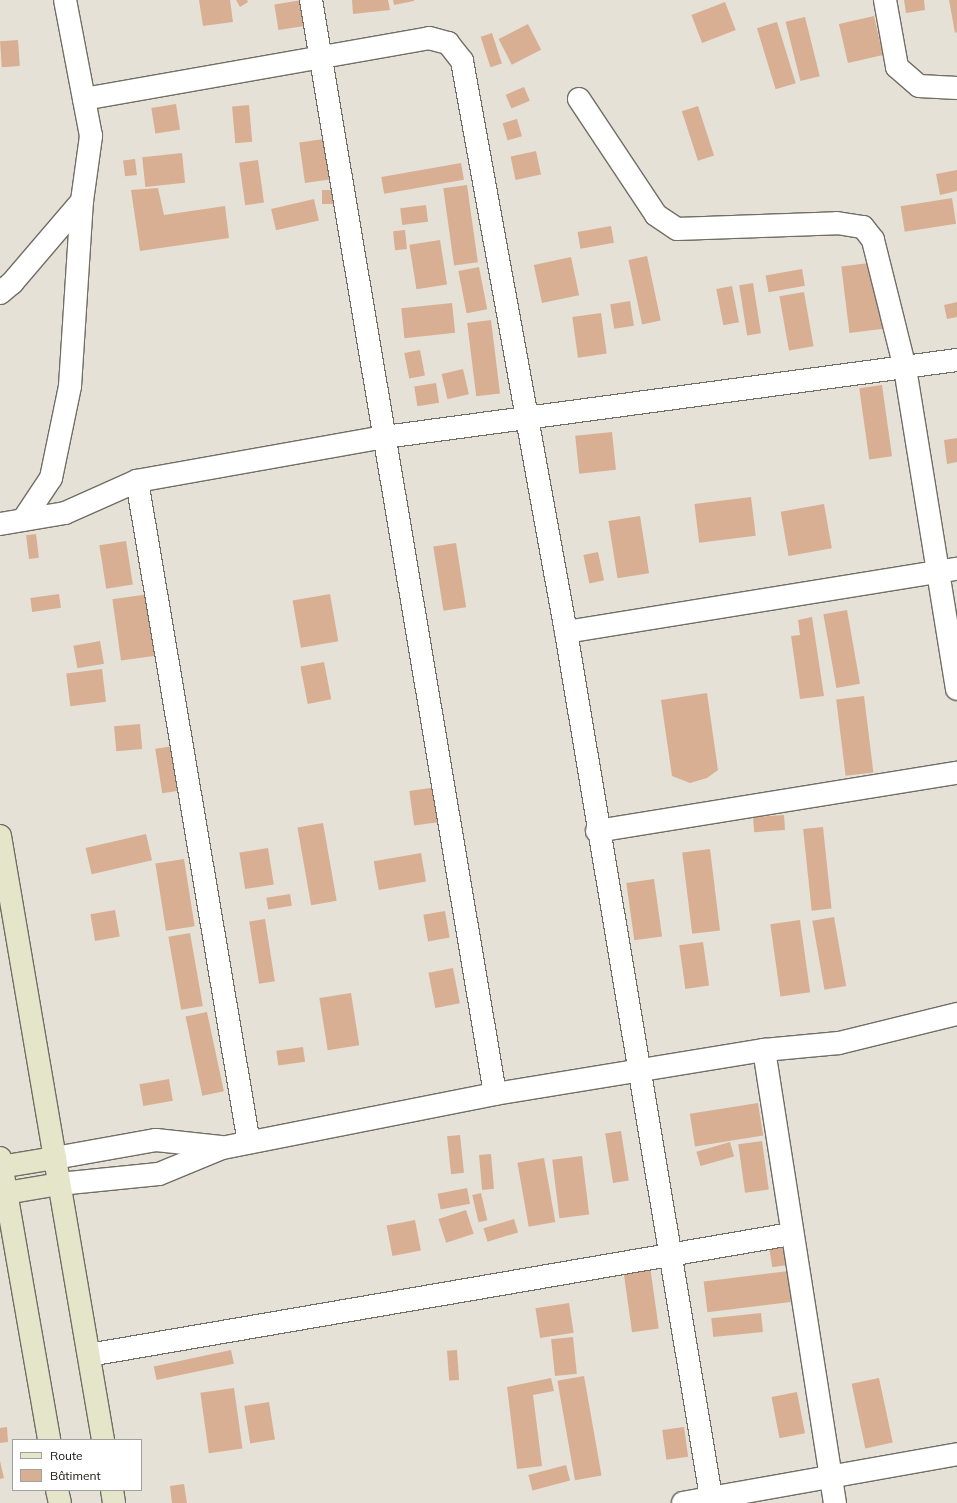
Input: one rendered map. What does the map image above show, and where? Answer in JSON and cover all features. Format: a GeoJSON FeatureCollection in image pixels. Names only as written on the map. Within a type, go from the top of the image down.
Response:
{"type":"FeatureCollection","features":[{"type":"Feature","properties":{"kind":"street"},"geometry":{"type":"LineString","coordinates":[[23,520],[51,478],[70,386],[82,201],[91,136],[65,0]]}},
{"type":"Feature","properties":{"kind":"street"},"geometry":{"type":"LineString","coordinates":[[311,0],[495,1094]]}},
{"type":"Feature","properties":{"kind":"street"},"geometry":{"type":"LineString","coordinates":[[886,0],[897,67],[919,86],[957,88]]}},
{"type":"Feature","properties":{"kind":"street"},"geometry":{"type":"LineString","coordinates":[[84,99],[429,38],[448,43],[462,61],[566,632],[597,831],[637,1070],[712,1501]]}},
{"type":"Feature","properties":{"kind":"street"},"geometry":{"type":"LineString","coordinates":[[579,99],[656,215],[677,229],[837,223],[863,227],[873,240],[905,368],[947,570],[957,689]]}},
{"type":"Feature","properties":{"kind":"street"},"geometry":{"type":"LineString","coordinates":[[0,293],[12,283],[82,201]]}},
{"type":"Feature","properties":{"kind":"street"},"geometry":{"type":"LineString","coordinates":[[0,524],[65,513],[137,481],[385,437],[957,360]]}},
{"type":"Feature","properties":{"kind":"street"},"geometry":{"type":"LineString","coordinates":[[137,481],[248,1143]]}},
{"type":"Feature","properties":{"kind":"street"},"geometry":{"type":"LineString","coordinates":[[566,632],[947,570]]}},
{"type":"Feature","properties":{"kind":"street"},"geometry":{"type":"LineString","coordinates":[[597,831],[957,773]]}},
{"type":"Feature","properties":{"kind":"street"},"geometry":{"type":"LineString","coordinates":[[0,836],[103,1439]]}},
{"type":"Feature","properties":{"kind":"street"},"geometry":{"type":"LineString","coordinates":[[3,1194],[59,1184],[159,1174],[222,1148],[495,1094],[764,1050],[839,1042],[957,1014]]}},
{"type":"Feature","properties":{"kind":"street"},"geometry":{"type":"LineString","coordinates":[[764,1050],[791,1234],[835,1503]]}},
{"type":"Feature","properties":{"kind":"street"},"geometry":{"type":"LineString","coordinates":[[49,1439],[3,1194],[0,1164],[55,1158],[156,1140],[222,1148]]}},
{"type":"Feature","properties":{"kind":"street"},"geometry":{"type":"LineString","coordinates":[[89,1355],[791,1234]]}},
{"type":"Feature","properties":{"kind":"street"},"geometry":{"type":"LineString","coordinates":[[683,1503],[712,1501],[957,1454]]}},
{"type":"Feature","properties":{"kind":"street"},"geometry":{"type":"LineString","coordinates":[[57,1491],[60,1503]]}},
{"type":"Feature","properties":{"kind":"street"},"geometry":{"type":"LineString","coordinates":[[112,1491],[114,1503]]}},
{"type":"Feature","properties":{"kind":"building"},"geometry":{"type":"Polygon","coordinates":[[[199,0],[230,0],[233,22],[203,26],[199,0]]]}},
{"type":"Feature","properties":{"kind":"building"},"geometry":{"type":"Polygon","coordinates":[[[236,0],[247,0],[248,2],[240,7],[236,0]]]}},
{"type":"Feature","properties":{"kind":"building"},"geometry":{"type":"Polygon","coordinates":[[[302,0],[306,26],[278,30],[274,4],[302,0]]]}},
{"type":"Feature","properties":{"kind":"building"},"geometry":{"type":"Polygon","coordinates":[[[352,0],[388,0],[390,10],[353,14],[352,0]]]}},
{"type":"Feature","properties":{"kind":"building"},"geometry":{"type":"Polygon","coordinates":[[[393,0],[414,0],[414,1],[394,5],[393,0]]]}},
{"type":"Feature","properties":{"kind":"building"},"geometry":{"type":"Polygon","coordinates":[[[904,0],[924,0],[925,10],[906,13],[904,0]]]}},
{"type":"Feature","properties":{"kind":"building"},"geometry":{"type":"Polygon","coordinates":[[[949,0],[957,0],[957,32],[955,33],[949,0]]]}},
{"type":"Feature","properties":{"kind":"building"},"geometry":{"type":"Polygon","coordinates":[[[725,2],[736,30],[702,43],[691,15],[725,2]]]}},
{"type":"Feature","properties":{"kind":"building"},"geometry":{"type":"Polygon","coordinates":[[[874,16],[883,55],[848,63],[839,24],[874,16]]]}},
{"type":"Feature","properties":{"kind":"building"},"geometry":{"type":"Polygon","coordinates":[[[805,17],[820,76],[800,81],[786,22],[805,17]]]}},
{"type":"Feature","properties":{"kind":"building"},"geometry":{"type":"Polygon","coordinates":[[[777,22],[796,83],[776,89],[757,28],[777,22]]]}},
{"type":"Feature","properties":{"kind":"building"},"geometry":{"type":"Polygon","coordinates":[[[528,24],[541,50],[512,65],[499,39],[528,24]]]}},
{"type":"Feature","properties":{"kind":"building"},"geometry":{"type":"Polygon","coordinates":[[[492,33],[502,63],[490,67],[481,37],[492,33]]]}},
{"type":"Feature","properties":{"kind":"building"},"geometry":{"type":"Polygon","coordinates":[[[18,40],[20,66],[2,67],[0,41],[18,40]]]}},
{"type":"Feature","properties":{"kind":"building"},"geometry":{"type":"Polygon","coordinates":[[[524,87],[530,101],[511,109],[506,95],[524,87]]]}},
{"type":"Feature","properties":{"kind":"building"},"geometry":{"type":"Polygon","coordinates":[[[176,104],[180,130],[155,134],[151,108],[176,104]]]}},
{"type":"Feature","properties":{"kind":"building"},"geometry":{"type":"Polygon","coordinates":[[[249,105],[252,142],[235,143],[232,106],[249,105]]]}},
{"type":"Feature","properties":{"kind":"building"},"geometry":{"type":"Polygon","coordinates":[[[698,106],[714,155],[698,161],[682,111],[698,106]]]}},
{"type":"Feature","properties":{"kind":"building"},"geometry":{"type":"Polygon","coordinates":[[[517,119],[522,136],[508,140],[503,123],[517,119]]]}},
{"type":"Feature","properties":{"kind":"building"},"geometry":{"type":"Polygon","coordinates":[[[324,139],[330,180],[305,183],[299,142],[324,139]]]}},
{"type":"Feature","properties":{"kind":"building"},"geometry":{"type":"Polygon","coordinates":[[[536,151],[541,174],[516,180],[511,156],[536,151]]]}},
{"type":"Feature","properties":{"kind":"building"},"geometry":{"type":"Polygon","coordinates":[[[182,153],[185,183],[145,187],[142,157],[182,153]]]}},
{"type":"Feature","properties":{"kind":"building"},"geometry":{"type":"Polygon","coordinates":[[[135,159],[137,175],[125,176],[123,160],[135,159]]]}},
{"type":"Feature","properties":{"kind":"building"},"geometry":{"type":"Polygon","coordinates":[[[258,160],[264,203],[245,205],[239,163],[258,160]]]}},
{"type":"Feature","properties":{"kind":"building"},"geometry":{"type":"Polygon","coordinates":[[[461,163],[464,180],[384,194],[381,177],[461,163]]]}},
{"type":"Feature","properties":{"kind":"building"},"geometry":{"type":"Polygon","coordinates":[[[957,170],[957,191],[940,195],[936,174],[957,170]]]}},
{"type":"Feature","properties":{"kind":"building"},"geometry":{"type":"Polygon","coordinates":[[[467,185],[478,262],[454,266],[443,188],[467,185]]]}},
{"type":"Feature","properties":{"kind":"building"},"geometry":{"type":"Polygon","coordinates":[[[158,188],[164,215],[225,206],[229,238],[140,251],[131,190],[158,188]]]}},
{"type":"Feature","properties":{"kind":"building"},"geometry":{"type":"Polygon","coordinates":[[[322,190],[333,190],[333,204],[322,204],[322,190]]]}},
{"type":"Feature","properties":{"kind":"building"},"geometry":{"type":"Polygon","coordinates":[[[952,198],[956,224],[905,232],[901,206],[952,198]]]}},
{"type":"Feature","properties":{"kind":"building"},"geometry":{"type":"Polygon","coordinates":[[[314,199],[319,220],[276,230],[271,209],[314,199]]]}},
{"type":"Feature","properties":{"kind":"building"},"geometry":{"type":"Polygon","coordinates":[[[426,205],[428,222],[402,225],[400,208],[426,205]]]}},
{"type":"Feature","properties":{"kind":"building"},"geometry":{"type":"Polygon","coordinates":[[[611,226],[614,243],[580,249],[578,232],[611,226]]]}},
{"type":"Feature","properties":{"kind":"building"},"geometry":{"type":"Polygon","coordinates":[[[405,230],[407,249],[395,250],[393,231],[405,230]]]}},
{"type":"Feature","properties":{"kind":"building"},"geometry":{"type":"Polygon","coordinates":[[[440,240],[447,284],[416,289],[409,245],[440,240]]]}},
{"type":"Feature","properties":{"kind":"building"},"geometry":{"type":"Polygon","coordinates":[[[647,256],[661,321],[642,325],[628,260],[647,256]]]}},
{"type":"Feature","properties":{"kind":"building"},"geometry":{"type":"Polygon","coordinates":[[[571,257],[579,295],[542,303],[534,265],[571,257]]]}},
{"type":"Feature","properties":{"kind":"building"},"geometry":{"type":"Polygon","coordinates":[[[877,262],[885,329],[849,333],[841,266],[877,262]]]}},
{"type":"Feature","properties":{"kind":"building"},"geometry":{"type":"Polygon","coordinates":[[[479,267],[487,309],[467,313],[458,271],[479,267]]]}},
{"type":"Feature","properties":{"kind":"building"},"geometry":{"type":"Polygon","coordinates":[[[802,269],[805,286],[769,292],[766,275],[802,269]]]}},
{"type":"Feature","properties":{"kind":"building"},"geometry":{"type":"Polygon","coordinates":[[[753,283],[761,333],[747,336],[739,285],[753,283]]]}},
{"type":"Feature","properties":{"kind":"building"},"geometry":{"type":"Polygon","coordinates":[[[732,286],[739,322],[723,325],[716,289],[732,286]]]}},
{"type":"Feature","properties":{"kind":"building"},"geometry":{"type":"Polygon","coordinates":[[[804,292],[814,346],[789,351],[779,296],[804,292]]]}},
{"type":"Feature","properties":{"kind":"building"},"geometry":{"type":"Polygon","coordinates":[[[630,301],[634,326],[614,329],[610,304],[630,301]]]}},
{"type":"Feature","properties":{"kind":"building"},"geometry":{"type":"Polygon","coordinates":[[[957,302],[957,317],[947,319],[944,305],[957,302]]]}},
{"type":"Feature","properties":{"kind":"building"},"geometry":{"type":"Polygon","coordinates":[[[452,303],[455,333],[404,338],[401,308],[452,303]]]}},
{"type":"Feature","properties":{"kind":"building"},"geometry":{"type":"Polygon","coordinates":[[[601,313],[607,354],[578,358],[572,317],[601,313]]]}},
{"type":"Feature","properties":{"kind":"building"},"geometry":{"type":"Polygon","coordinates":[[[491,320],[500,393],[476,396],[467,323],[491,320]]]}},
{"type":"Feature","properties":{"kind":"building"},"geometry":{"type":"Polygon","coordinates":[[[420,350],[425,376],[409,379],[404,353],[420,350]]]}},
{"type":"Feature","properties":{"kind":"building"},"geometry":{"type":"Polygon","coordinates":[[[463,369],[469,394],[447,399],[442,374],[463,369]]]}},
{"type":"Feature","properties":{"kind":"building"},"geometry":{"type":"Polygon","coordinates":[[[436,383],[439,403],[417,406],[414,386],[436,383]]]}},
{"type":"Feature","properties":{"kind":"building"},"geometry":{"type":"Polygon","coordinates":[[[882,385],[892,456],[869,460],[859,388],[882,385]]]}},
{"type":"Feature","properties":{"kind":"building"},"geometry":{"type":"Polygon","coordinates":[[[612,432],[616,470],[579,474],[575,436],[612,432]]]}},
{"type":"Feature","properties":{"kind":"building"},"geometry":{"type":"Polygon","coordinates":[[[957,438],[957,462],[947,464],[944,440],[957,438]]]}},
{"type":"Feature","properties":{"kind":"building"},"geometry":{"type":"Polygon","coordinates":[[[751,497],[756,536],[699,543],[694,504],[751,497]]]}},
{"type":"Feature","properties":{"kind":"building"},"geometry":{"type":"Polygon","coordinates":[[[824,504],[832,548],[788,556],[781,512],[824,504]]]}},
{"type":"Feature","properties":{"kind":"building"},"geometry":{"type":"Polygon","coordinates":[[[640,516],[649,573],[617,578],[608,521],[640,516]]]}},
{"type":"Feature","properties":{"kind":"building"},"geometry":{"type":"Polygon","coordinates":[[[36,534],[39,558],[29,559],[26,535],[36,534]]]}},
{"type":"Feature","properties":{"kind":"building"},"geometry":{"type":"Polygon","coordinates":[[[126,541],[133,584],[106,589],[99,545],[126,541]]]}},
{"type":"Feature","properties":{"kind":"building"},"geometry":{"type":"Polygon","coordinates":[[[456,543],[466,607],[443,611],[433,547],[456,543]]]}},
{"type":"Feature","properties":{"kind":"building"},"geometry":{"type":"Polygon","coordinates":[[[598,552],[604,580],[589,583],[583,555],[598,552]]]}},
{"type":"Feature","properties":{"kind":"building"},"geometry":{"type":"Polygon","coordinates":[[[59,594],[61,608],[32,612],[30,598],[59,594]]]}},
{"type":"Feature","properties":{"kind":"building"},"geometry":{"type":"Polygon","coordinates":[[[149,594],[158,655],[121,661],[112,599],[149,594]]]}},
{"type":"Feature","properties":{"kind":"building"},"geometry":{"type":"Polygon","coordinates":[[[330,594],[338,641],[301,648],[293,601],[330,594]]]}},
{"type":"Feature","properties":{"kind":"building"},"geometry":{"type":"Polygon","coordinates":[[[847,610],[860,684],[836,688],[823,614],[847,610]]]}},
{"type":"Feature","properties":{"kind":"building"},"geometry":{"type":"Polygon","coordinates":[[[812,617],[824,696],[800,699],[791,636],[800,635],[798,620],[812,617]]]}},
{"type":"Feature","properties":{"kind":"building"},"geometry":{"type":"Polygon","coordinates":[[[100,641],[104,664],[77,668],[73,646],[100,641]]]}},
{"type":"Feature","properties":{"kind":"building"},"geometry":{"type":"Polygon","coordinates":[[[324,662],[331,699],[308,704],[300,667],[324,662]]]}},
{"type":"Feature","properties":{"kind":"building"},"geometry":{"type":"Polygon","coordinates":[[[102,669],[106,702],[70,706],[66,673],[102,669]]]}},
{"type":"Feature","properties":{"kind":"building"},"geometry":{"type":"Polygon","coordinates":[[[707,693],[718,770],[707,778],[690,783],[672,776],[661,700],[707,693]]]}},
{"type":"Feature","properties":{"kind":"building"},"geometry":{"type":"Polygon","coordinates":[[[864,696],[873,772],[846,776],[836,699],[864,696]]]}},
{"type":"Feature","properties":{"kind":"building"},"geometry":{"type":"Polygon","coordinates":[[[140,724],[142,749],[116,751],[114,726],[140,724]]]}},
{"type":"Feature","properties":{"kind":"building"},"geometry":{"type":"Polygon","coordinates":[[[173,746],[180,790],[162,793],[155,749],[173,746]]]}},
{"type":"Feature","properties":{"kind":"building"},"geometry":{"type":"Polygon","coordinates":[[[437,787],[442,822],[414,826],[409,791],[437,787]]]}},
{"type":"Feature","properties":{"kind":"building"},"geometry":{"type":"Polygon","coordinates":[[[784,815],[785,830],[754,832],[753,817],[784,815]]]}},
{"type":"Feature","properties":{"kind":"building"},"geometry":{"type":"Polygon","coordinates":[[[323,823],[337,901],[311,905],[297,828],[323,823]]]}},
{"type":"Feature","properties":{"kind":"building"},"geometry":{"type":"Polygon","coordinates":[[[823,827],[832,909],[812,911],[803,829],[823,827]]]}},
{"type":"Feature","properties":{"kind":"building"},"geometry":{"type":"Polygon","coordinates":[[[146,834],[152,860],[92,874],[86,848],[146,834]]]}},
{"type":"Feature","properties":{"kind":"building"},"geometry":{"type":"Polygon","coordinates":[[[268,848],[274,885],[245,889],[239,853],[268,848]]]}},
{"type":"Feature","properties":{"kind":"building"},"geometry":{"type":"Polygon","coordinates":[[[710,849],[720,930],[692,934],[682,852],[710,849]]]}},
{"type":"Feature","properties":{"kind":"building"},"geometry":{"type":"Polygon","coordinates":[[[421,853],[426,882],[379,890],[374,861],[421,853]]]}},
{"type":"Feature","properties":{"kind":"building"},"geometry":{"type":"Polygon","coordinates":[[[184,859],[195,926],[166,931],[155,864],[184,859]]]}},
{"type":"Feature","properties":{"kind":"building"},"geometry":{"type":"Polygon","coordinates":[[[654,879],[662,936],[634,940],[626,883],[654,879]]]}},
{"type":"Feature","properties":{"kind":"building"},"geometry":{"type":"Polygon","coordinates":[[[290,894],[292,906],[268,910],[266,898],[290,894]]]}},
{"type":"Feature","properties":{"kind":"building"},"geometry":{"type":"Polygon","coordinates":[[[115,910],[120,937],[95,941],[90,914],[115,910]]]}},
{"type":"Feature","properties":{"kind":"building"},"geometry":{"type":"Polygon","coordinates":[[[445,911],[450,938],[428,941],[423,915],[445,911]]]}},
{"type":"Feature","properties":{"kind":"building"},"geometry":{"type":"Polygon","coordinates":[[[834,917],[846,986],[824,990],[812,921],[834,917]]]}},
{"type":"Feature","properties":{"kind":"building"},"geometry":{"type":"Polygon","coordinates":[[[265,919],[275,981],[259,984],[249,922],[265,919]]]}},
{"type":"Feature","properties":{"kind":"building"},"geometry":{"type":"Polygon","coordinates":[[[800,920],[810,992],[780,996],[770,924],[800,920]]]}},
{"type":"Feature","properties":{"kind":"building"},"geometry":{"type":"Polygon","coordinates":[[[190,933],[203,1006],[181,1010],[168,937],[190,933]]]}},
{"type":"Feature","properties":{"kind":"building"},"geometry":{"type":"Polygon","coordinates":[[[703,942],[709,986],[685,989],[679,945],[703,942]]]}},
{"type":"Feature","properties":{"kind":"building"},"geometry":{"type":"Polygon","coordinates":[[[453,968],[460,1003],[435,1008],[428,973],[453,968]]]}},
{"type":"Feature","properties":{"kind":"building"},"geometry":{"type":"Polygon","coordinates":[[[351,993],[359,1045],[328,1050],[319,998],[351,993]]]}},
{"type":"Feature","properties":{"kind":"building"},"geometry":{"type":"Polygon","coordinates":[[[207,1012],[224,1091],[202,1096],[185,1017],[207,1012]]]}},
{"type":"Feature","properties":{"kind":"building"},"geometry":{"type":"Polygon","coordinates":[[[303,1047],[305,1062],[278,1066],[276,1051],[303,1047]]]}},
{"type":"Feature","properties":{"kind":"building"},"geometry":{"type":"Polygon","coordinates":[[[169,1079],[173,1101],[143,1106],[139,1084],[169,1079]]]}},
{"type":"Feature","properties":{"kind":"building"},"geometry":{"type":"Polygon","coordinates":[[[758,1103],[763,1136],[695,1146],[690,1114],[758,1103]]]}},
{"type":"Feature","properties":{"kind":"building"},"geometry":{"type":"Polygon","coordinates":[[[621,1131],[629,1180],[613,1183],[605,1134],[621,1131]]]}},
{"type":"Feature","properties":{"kind":"building"},"geometry":{"type":"Polygon","coordinates":[[[460,1135],[464,1173],[451,1174],[447,1136],[460,1135]]]}},
{"type":"Feature","properties":{"kind":"building"},"geometry":{"type":"Polygon","coordinates":[[[762,1141],[769,1190],[745,1193],[738,1144],[762,1141]]]}},
{"type":"Feature","properties":{"kind":"building"},"geometry":{"type":"Polygon","coordinates":[[[730,1142],[734,1156],[700,1166],[696,1152],[730,1142]]]}},
{"type":"Feature","properties":{"kind":"building"},"geometry":{"type":"Polygon","coordinates":[[[491,1154],[494,1189],[482,1190],[479,1155],[491,1154]]]}},
{"type":"Feature","properties":{"kind":"building"},"geometry":{"type":"Polygon","coordinates":[[[582,1156],[589,1215],[559,1218],[552,1160],[582,1156]]]}},
{"type":"Feature","properties":{"kind":"building"},"geometry":{"type":"Polygon","coordinates":[[[544,1158],[555,1222],[529,1227],[517,1163],[544,1158]]]}},
{"type":"Feature","properties":{"kind":"building"},"geometry":{"type":"Polygon","coordinates":[[[467,1188],[470,1204],[441,1209],[438,1194],[467,1188]]]}},
{"type":"Feature","properties":{"kind":"building"},"geometry":{"type":"Polygon","coordinates":[[[481,1193],[487,1220],[479,1222],[472,1195],[481,1193]]]}},
{"type":"Feature","properties":{"kind":"building"},"geometry":{"type":"Polygon","coordinates":[[[466,1210],[474,1234],[446,1243],[438,1219],[466,1210]]]}},
{"type":"Feature","properties":{"kind":"building"},"geometry":{"type":"Polygon","coordinates":[[[514,1219],[518,1232],[487,1242],[483,1228],[514,1219]]]}},
{"type":"Feature","properties":{"kind":"building"},"geometry":{"type":"Polygon","coordinates":[[[415,1220],[421,1250],[392,1256],[387,1226],[415,1220]]]}},
{"type":"Feature","properties":{"kind":"building"},"geometry":{"type":"Polygon","coordinates":[[[785,1239],[789,1265],[772,1267],[768,1242],[785,1239]]]}},
{"type":"Feature","properties":{"kind":"building"},"geometry":{"type":"Polygon","coordinates":[[[650,1266],[659,1328],[632,1332],[623,1270],[650,1266]]]}},
{"type":"Feature","properties":{"kind":"building"},"geometry":{"type":"Polygon","coordinates":[[[789,1271],[793,1302],[707,1312],[704,1281],[789,1271]]]}},
{"type":"Feature","properties":{"kind":"building"},"geometry":{"type":"Polygon","coordinates":[[[569,1303],[574,1333],[540,1338],[535,1308],[569,1303]]]}},
{"type":"Feature","properties":{"kind":"building"},"geometry":{"type":"Polygon","coordinates":[[[761,1313],[763,1332],[713,1337],[711,1318],[761,1313]]]}},
{"type":"Feature","properties":{"kind":"building"},"geometry":{"type":"Polygon","coordinates":[[[573,1337],[577,1374],[555,1376],[551,1339],[573,1337]]]}},
{"type":"Feature","properties":{"kind":"building"},"geometry":{"type":"Polygon","coordinates":[[[231,1350],[234,1364],[157,1380],[154,1366],[231,1350]]]}},
{"type":"Feature","properties":{"kind":"building"},"geometry":{"type":"Polygon","coordinates":[[[457,1350],[459,1380],[449,1381],[447,1351],[457,1350]]]}},
{"type":"Feature","properties":{"kind":"building"},"geometry":{"type":"Polygon","coordinates":[[[584,1376],[602,1475],[575,1480],[557,1381],[584,1376]]]}},
{"type":"Feature","properties":{"kind":"building"},"geometry":{"type":"Polygon","coordinates":[[[551,1378],[554,1391],[533,1395],[542,1466],[517,1469],[507,1387],[551,1378]]]}},
{"type":"Feature","properties":{"kind":"building"},"geometry":{"type":"Polygon","coordinates":[[[879,1378],[893,1443],[865,1448],[852,1384],[879,1378]]]}},
{"type":"Feature","properties":{"kind":"building"},"geometry":{"type":"Polygon","coordinates":[[[234,1388],[242,1448],[209,1453],[200,1393],[234,1388]]]}},
{"type":"Feature","properties":{"kind":"building"},"geometry":{"type":"Polygon","coordinates":[[[797,1392],[805,1433],[779,1438],[771,1397],[797,1392]]]}},
{"type":"Feature","properties":{"kind":"building"},"geometry":{"type":"Polygon","coordinates":[[[269,1402],[275,1440],[250,1443],[244,1406],[269,1402]]]}},
{"type":"Feature","properties":{"kind":"building"},"geometry":{"type":"Polygon","coordinates":[[[7,1427],[8,1442],[0,1443],[0,1428],[7,1427]]]}},
{"type":"Feature","properties":{"kind":"building"},"geometry":{"type":"Polygon","coordinates":[[[684,1427],[688,1457],[666,1460],[662,1430],[684,1427]]]}},
{"type":"Feature","properties":{"kind":"building"},"geometry":{"type":"Polygon","coordinates":[[[0,1461],[4,1478],[0,1479],[0,1461]]]}},
{"type":"Feature","properties":{"kind":"building"},"geometry":{"type":"Polygon","coordinates":[[[566,1465],[570,1480],[532,1491],[528,1475],[566,1465]]]}},
{"type":"Feature","properties":{"kind":"building"},"geometry":{"type":"Polygon","coordinates":[[[184,1484],[187,1503],[172,1503],[170,1486],[184,1484]]]}}]}
